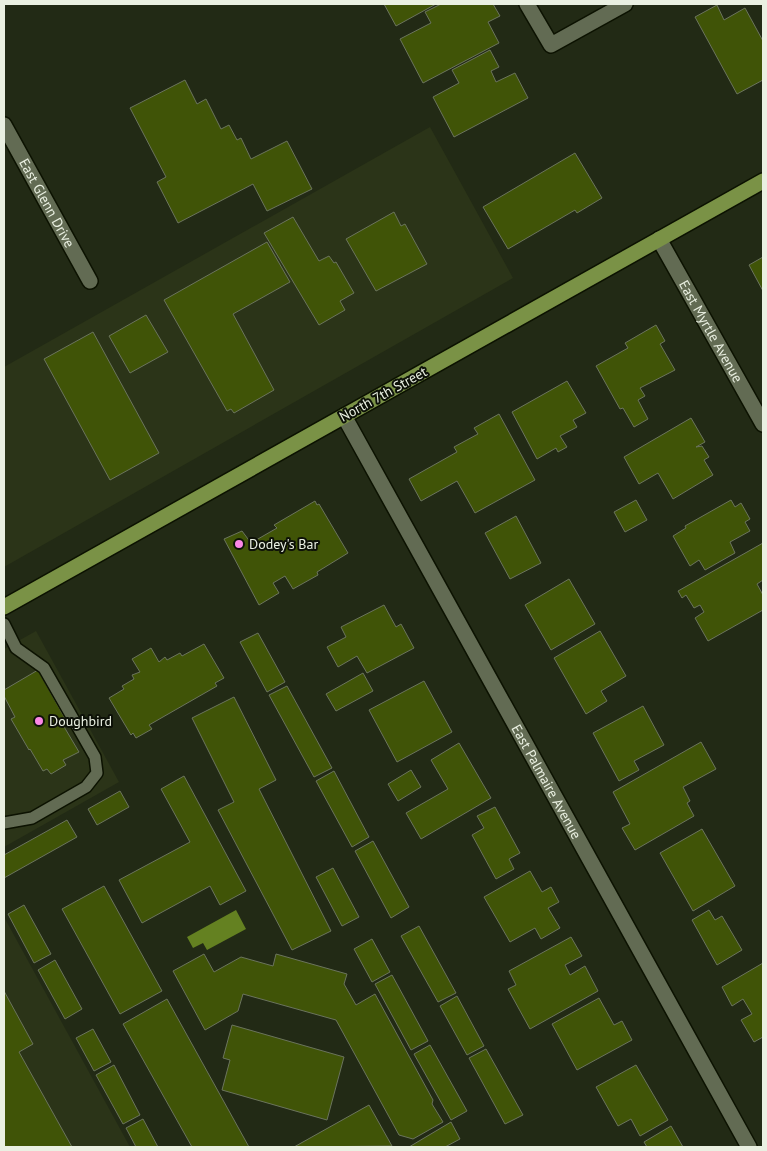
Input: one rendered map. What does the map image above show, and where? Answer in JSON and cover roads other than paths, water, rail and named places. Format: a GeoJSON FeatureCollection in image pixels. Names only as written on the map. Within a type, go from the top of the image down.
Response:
{"type":"FeatureCollection","features":[{"type":"Feature","properties":{"kind":"main road","name":"North 7th Street"},"geometry":{"type":"LineString","coordinates":[[4,607],[763,181]]}},
{"type":"Feature","properties":{"kind":"street"},"geometry":{"type":"LineString","coordinates":[[527,4],[551,45],[625,4]]}},
{"type":"Feature","properties":{"kind":"street","name":"East Glenn Drive"},"geometry":{"type":"LineString","coordinates":[[4,125],[90,281]]}},
{"type":"Feature","properties":{"kind":"street","name":"East Myrtle Avenue"},"geometry":{"type":"LineString","coordinates":[[658,239],[763,424]]}},
{"type":"Feature","properties":{"kind":"street","name":"East Palmaire Avenue"},"geometry":{"type":"LineString","coordinates":[[344,416],[749,1147]]}},
{"type":"Feature","properties":{"kind":"lane"},"geometry":{"type":"LineString","coordinates":[[4,624],[16,648],[44,668],[95,758],[97,773],[86,787],[32,818],[4,823]]}},
{"type":"Feature","properties":{"kind":"place","name":"Dodey's Bar"},"geometry":{"type":"Point","coordinates":[239,544]}},
{"type":"Feature","properties":{"kind":"place","name":"Doughbird"},"geometry":{"type":"Point","coordinates":[39,721]}}]}
